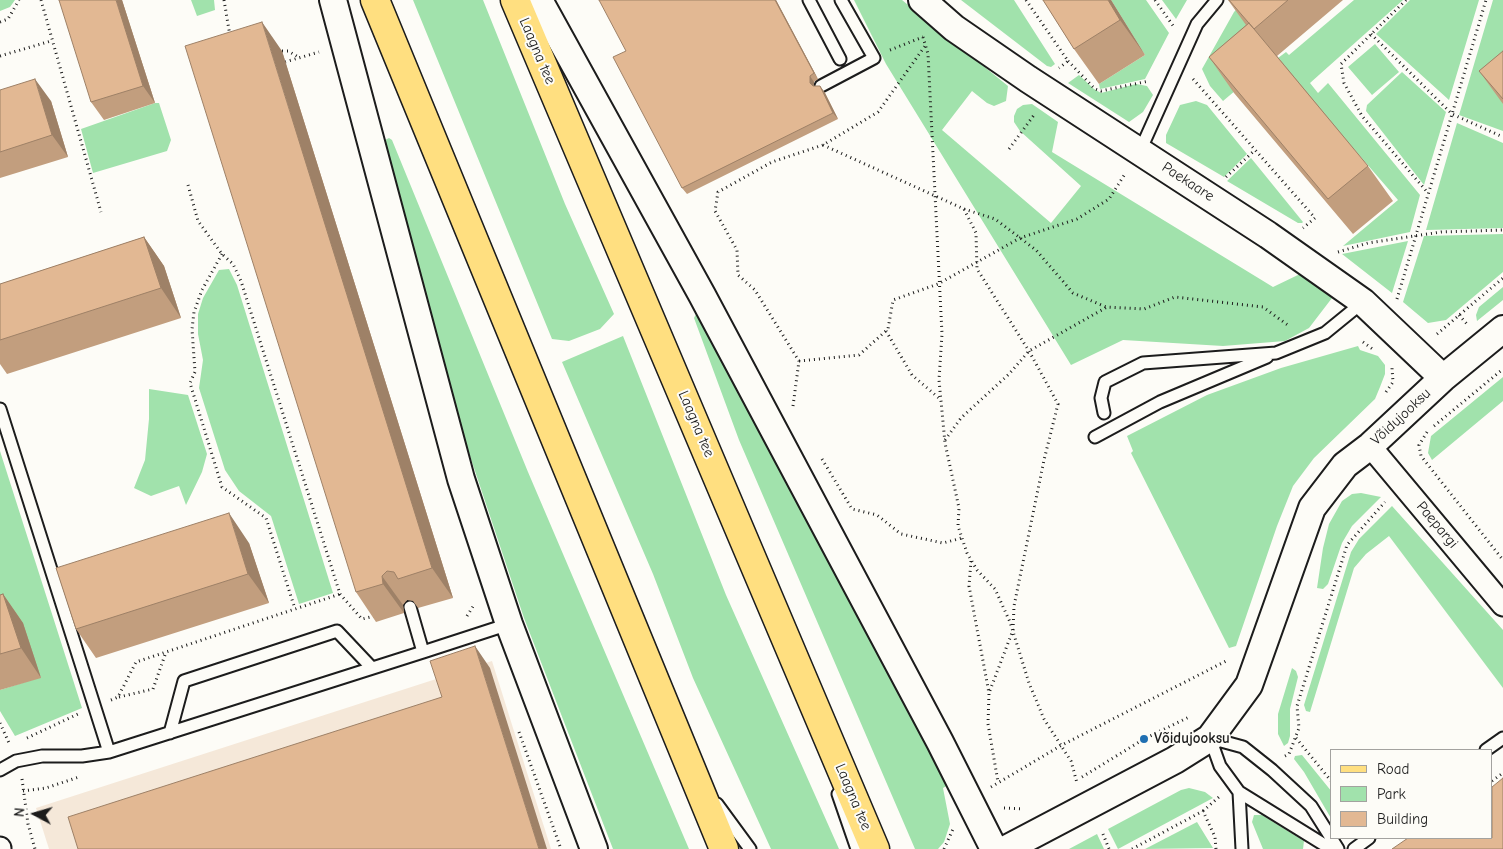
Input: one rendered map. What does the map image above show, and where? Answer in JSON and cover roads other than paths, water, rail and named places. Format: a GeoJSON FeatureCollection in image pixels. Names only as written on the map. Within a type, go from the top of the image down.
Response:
{"type":"FeatureCollection","features":[{"type":"Feature","properties":{"kind":"main road"},"geometry":{"type":"LineString","coordinates":[[375,0],[724,849]]}},
{"type":"Feature","properties":{"kind":"main road","name":"Laagna tee"},"geometry":{"type":"LineString","coordinates":[[515,0],[875,849]]}},
{"type":"Feature","properties":{"kind":"street"},"geometry":{"type":"LineString","coordinates":[[333,0],[461,478],[509,624],[594,849]]}},
{"type":"Feature","properties":{"kind":"street"},"geometry":{"type":"LineString","coordinates":[[539,0],[702,295],[940,742],[994,849]]}},
{"type":"Feature","properties":{"kind":"street","name":"Paekaare"},"geometry":{"type":"LineString","coordinates":[[928,6],[954,28],[1049,93],[1268,235],[1363,302],[1443,378]]}},
{"type":"Feature","properties":{"kind":"street","name":"Võidujooksu"},"geometry":{"type":"LineString","coordinates":[[1006,849],[1175,760],[1210,738],[1249,685],[1312,508],[1345,465],[1370,446],[1443,378],[1503,329]]}},
{"type":"Feature","properties":{"kind":"street","name":"Paepargi"},"geometry":{"type":"LineString","coordinates":[[1370,446],[1503,605]]}},
{"type":"Feature","properties":{"kind":"lane"},"geometry":{"type":"LineString","coordinates":[[809,0],[840,59]]}},
{"type":"Feature","properties":{"kind":"lane"},"geometry":{"type":"LineString","coordinates":[[821,86],[874,58],[841,0]]}},
{"type":"Feature","properties":{"kind":"lane"},"geometry":{"type":"LineString","coordinates":[[1140,151],[1197,24],[1216,0]]}},
{"type":"Feature","properties":{"kind":"lane"},"geometry":{"type":"LineString","coordinates":[[1095,437],[1160,402],[1325,334],[1363,302]]}},
{"type":"Feature","properties":{"kind":"lane"},"geometry":{"type":"LineString","coordinates":[[1104,412],[1101,398],[1104,382],[1143,363],[1276,353]]}},
{"type":"Feature","properties":{"kind":"lane"},"geometry":{"type":"LineString","coordinates":[[0,408],[109,752]]}},
{"type":"Feature","properties":{"kind":"lane"},"geometry":{"type":"LineString","coordinates":[[755,563],[857,849]]}},
{"type":"Feature","properties":{"kind":"lane"},"geometry":{"type":"LineString","coordinates":[[410,607],[423,652]]}},
{"type":"Feature","properties":{"kind":"lane"},"geometry":{"type":"LineString","coordinates":[[0,770],[16,761],[42,756],[82,756],[109,752],[509,624]]}},
{"type":"Feature","properties":{"kind":"lane"},"geometry":{"type":"LineString","coordinates":[[170,733],[184,681],[337,630],[372,668]]}},
{"type":"Feature","properties":{"kind":"lane"},"geometry":{"type":"LineString","coordinates":[[1210,738],[1244,747],[1311,806],[1330,836]]}},
{"type":"Feature","properties":{"kind":"lane"},"geometry":{"type":"LineString","coordinates":[[1210,738],[1220,766],[1239,792],[1331,849]]}},
{"type":"Feature","properties":{"kind":"lane"},"geometry":{"type":"LineString","coordinates":[[1487,749],[1503,738]]}},
{"type":"Feature","properties":{"kind":"lane"},"geometry":{"type":"LineString","coordinates":[[690,769],[750,849]]}},
{"type":"Feature","properties":{"kind":"lane"},"geometry":{"type":"LineString","coordinates":[[1239,792],[1242,849]]}},
{"type":"Feature","properties":{"kind":"lane"},"geometry":{"type":"LineString","coordinates":[[1354,849],[1368,839]]}},
{"type":"Feature","properties":{"kind":"place","name":"Võidujooksu"},"geometry":{"type":"Point","coordinates":[1144,739]}}]}
